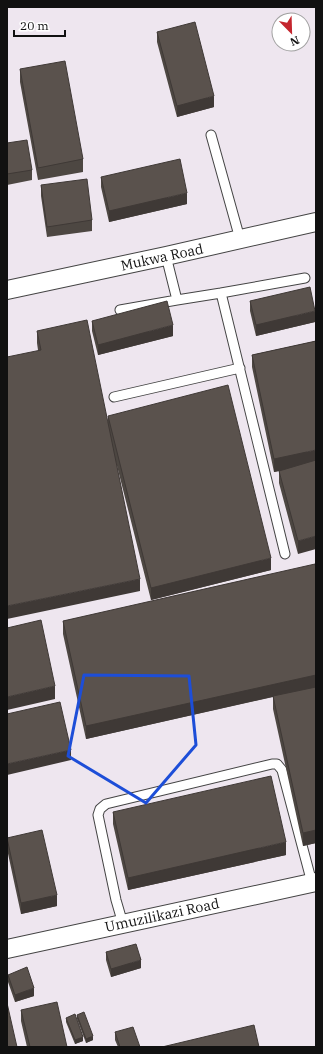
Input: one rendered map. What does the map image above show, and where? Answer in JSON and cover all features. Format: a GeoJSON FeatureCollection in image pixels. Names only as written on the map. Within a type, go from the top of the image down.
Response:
{"type":"FeatureCollection","features":[{"type":"Feature","properties":{"kind":"street","name":"Mukwa Road"},"geometry":{"type":"LineString","coordinates":[[7,290],[316,222]]}},
{"type":"Feature","properties":{"kind":"street","name":"Umuzilikazi Road"},"geometry":{"type":"LineString","coordinates":[[7,949],[314,882]]}},
{"type":"Feature","properties":{"kind":"lane"},"geometry":{"type":"LineString","coordinates":[[211,135],[240,239]]}},
{"type":"Feature","properties":{"kind":"lane"},"geometry":{"type":"LineString","coordinates":[[166,256],[177,300]]}},
{"type":"Feature","properties":{"kind":"lane"},"geometry":{"type":"LineString","coordinates":[[120,310],[305,278]]}},
{"type":"Feature","properties":{"kind":"lane"},"geometry":{"type":"LineString","coordinates":[[221,293],[285,554]]}},
{"type":"Feature","properties":{"kind":"lane"},"geometry":{"type":"LineString","coordinates":[[114,397],[240,368]]}},
{"type":"Feature","properties":{"kind":"lane"},"geometry":{"type":"LineString","coordinates":[[123,924],[98,815],[100,809],[106,804],[272,764],[277,764],[282,770],[314,882]]}},
{"type":"Feature","properties":{"kind":"highlighted area"},"geometry":{"type":"Polygon","coordinates":[[[84,675],[189,676],[196,745],[146,803],[68,756],[84,675]]]}},
{"type":"Feature","properties":{"kind":"shaded area"},"geometry":{"type":"Polygon","coordinates":[[[7,7],[316,7],[316,1047],[7,1047],[7,7]]]}},
{"type":"Feature","properties":{"kind":"building"},"geometry":{"type":"Polygon","coordinates":[[[195,22],[214,96],[177,106],[157,32],[195,22]]]}},
{"type":"Feature","properties":{"kind":"building"},"geometry":{"type":"Polygon","coordinates":[[[65,61],[83,159],[38,168],[20,69],[65,61]]]}},
{"type":"Feature","properties":{"kind":"building"},"geometry":{"type":"Polygon","coordinates":[[[27,140],[32,170],[7,174],[7,143],[27,140]]]}},
{"type":"Feature","properties":{"kind":"building"},"geometry":{"type":"Polygon","coordinates":[[[180,159],[187,193],[109,211],[101,177],[180,159]]]}},
{"type":"Feature","properties":{"kind":"building"},"geometry":{"type":"Polygon","coordinates":[[[87,179],[92,220],[47,227],[41,185],[87,179]]]}},
{"type":"Feature","properties":{"kind":"building"},"geometry":{"type":"Polygon","coordinates":[[[310,287],[315,311],[256,325],[250,301],[310,287]]]}},
{"type":"Feature","properties":{"kind":"building"},"geometry":{"type":"Polygon","coordinates":[[[167,301],[173,325],[98,345],[92,321],[167,301]]]}},
{"type":"Feature","properties":{"kind":"building"},"geometry":{"type":"Polygon","coordinates":[[[87,320],[140,579],[7,606],[7,357],[41,350],[37,331],[87,320]]]}},
{"type":"Feature","properties":{"kind":"building"},"geometry":{"type":"Polygon","coordinates":[[[316,341],[316,450],[274,459],[252,355],[316,341]]]}},
{"type":"Feature","properties":{"kind":"building"},"geometry":{"type":"Polygon","coordinates":[[[228,385],[271,558],[151,588],[108,416],[228,385]]]}},
{"type":"Feature","properties":{"kind":"building"},"geometry":{"type":"Polygon","coordinates":[[[316,460],[316,536],[298,541],[279,471],[316,460]]]}},
{"type":"Feature","properties":{"kind":"building"},"geometry":{"type":"Polygon","coordinates":[[[315,564],[316,675],[86,726],[63,621],[315,564]]]}},
{"type":"Feature","properties":{"kind":"building"},"geometry":{"type":"Polygon","coordinates":[[[41,620],[55,686],[7,697],[7,628],[41,620]]]}},
{"type":"Feature","properties":{"kind":"building"},"geometry":{"type":"Polygon","coordinates":[[[316,687],[316,830],[303,833],[273,696],[316,687]]]}},
{"type":"Feature","properties":{"kind":"building"},"geometry":{"type":"Polygon","coordinates":[[[60,702],[71,750],[7,764],[7,714],[60,702]]]}},
{"type":"Feature","properties":{"kind":"building"},"geometry":{"type":"Polygon","coordinates":[[[271,776],[286,842],[128,878],[113,812],[271,776]]]}},
{"type":"Feature","properties":{"kind":"building"},"geometry":{"type":"Polygon","coordinates":[[[42,830],[57,895],[21,903],[7,838],[42,830]]]}},
{"type":"Feature","properties":{"kind":"building"},"geometry":{"type":"Polygon","coordinates":[[[136,944],[141,960],[111,969],[106,952],[136,944]]]}},
{"type":"Feature","properties":{"kind":"building"},"geometry":{"type":"Polygon","coordinates":[[[27,967],[34,988],[15,995],[8,975],[27,967]]]}},
{"type":"Feature","properties":{"kind":"building"},"geometry":{"type":"Polygon","coordinates":[[[57,1002],[67,1047],[30,1047],[21,1010],[57,1002]]]}},
{"type":"Feature","properties":{"kind":"building"},"geometry":{"type":"Polygon","coordinates":[[[7,1003],[17,1047],[7,1047],[7,1003]]]}},
{"type":"Feature","properties":{"kind":"building"},"geometry":{"type":"Polygon","coordinates":[[[84,1012],[93,1036],[86,1039],[77,1015],[84,1012]]]}},
{"type":"Feature","properties":{"kind":"building"},"geometry":{"type":"Polygon","coordinates":[[[75,1014],[83,1037],[75,1040],[66,1018],[75,1014]]]}},
{"type":"Feature","properties":{"kind":"building"},"geometry":{"type":"Polygon","coordinates":[[[254,1025],[259,1047],[162,1047],[254,1025]]]}},
{"type":"Feature","properties":{"kind":"building"},"geometry":{"type":"Polygon","coordinates":[[[133,1027],[140,1047],[120,1047],[115,1032],[133,1027]]]}}]}
